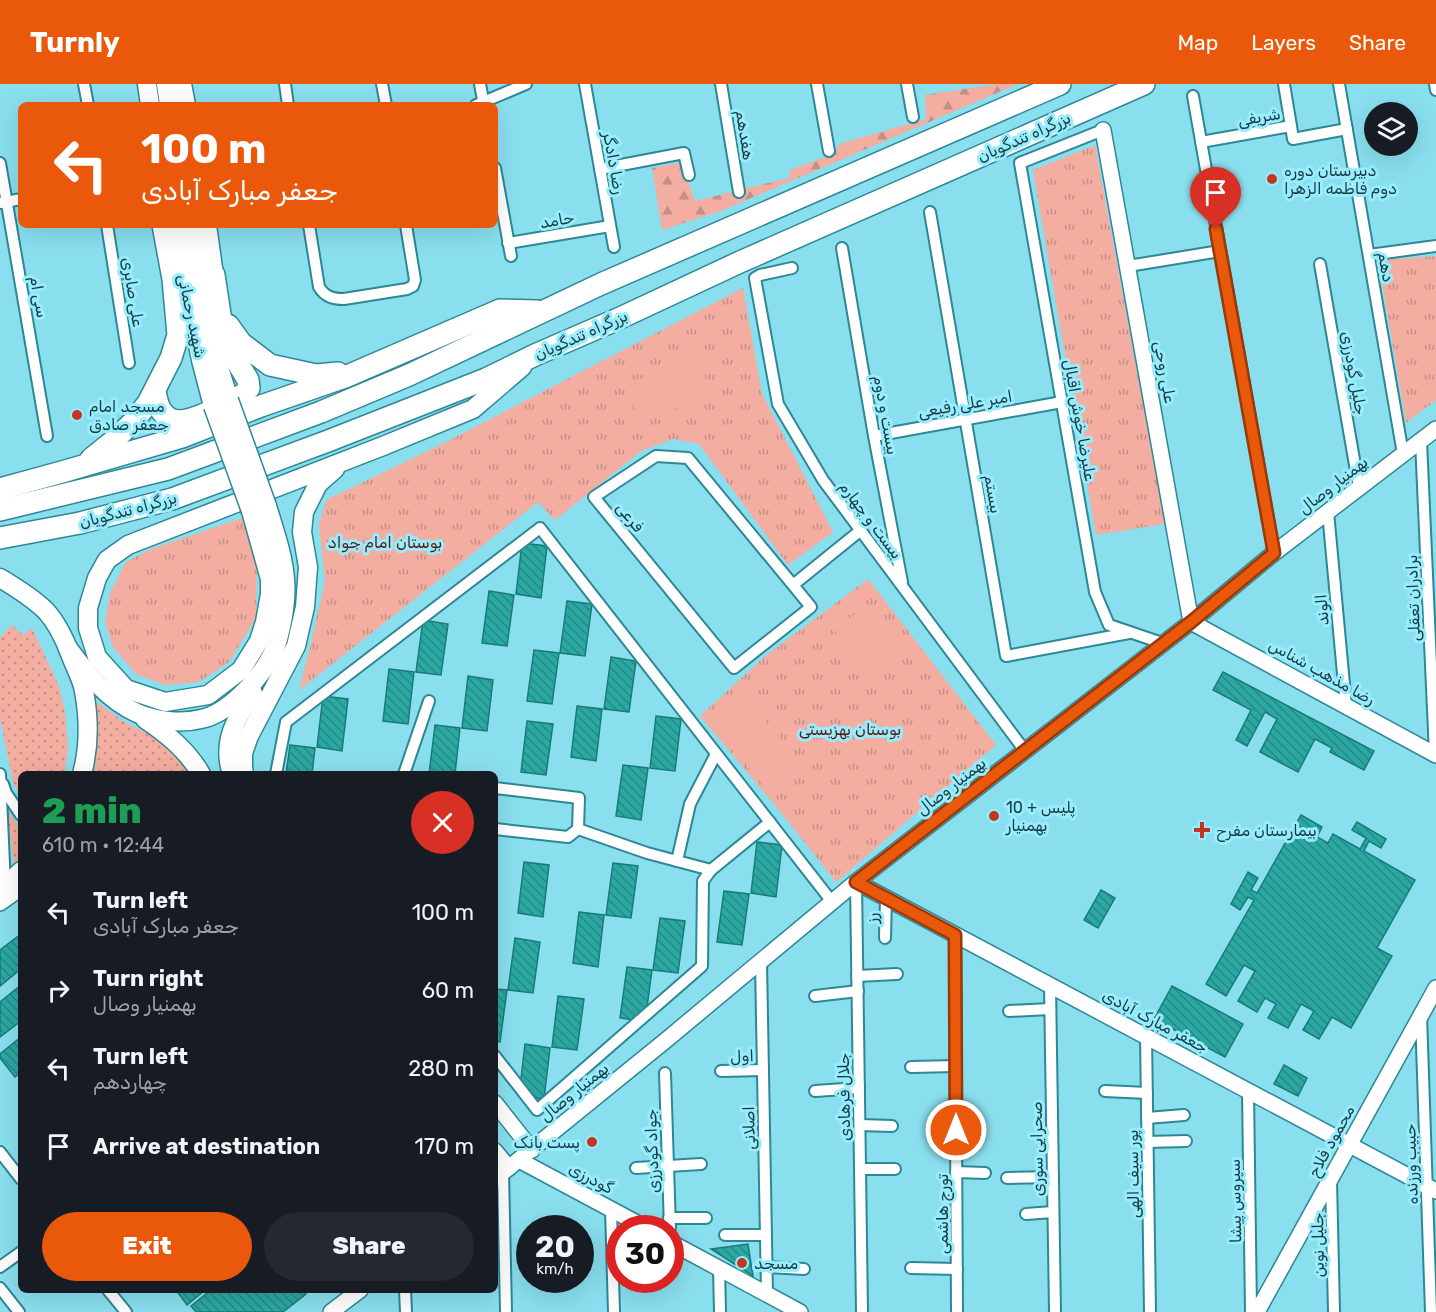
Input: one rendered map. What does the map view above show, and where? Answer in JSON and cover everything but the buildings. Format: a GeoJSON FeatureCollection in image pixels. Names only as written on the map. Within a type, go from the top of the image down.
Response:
{"type":"FeatureCollection","features":[{"type":"Feature","properties":{"kind":"highway","name":"بزرگراه تندگویان"},"geometry":{"type":"LineString","coordinates":[[0,510],[168,469],[321,412],[410,375],[601,284],[1060,84]]}},
{"type":"Feature","properties":{"kind":"highway","name":"بزرگراه تندگویان"},"geometry":{"type":"LineString","coordinates":[[0,538],[80,523],[172,499],[486,379],[760,253],[1144,84]]}},
{"type":"Feature","properties":{"kind":"highway"},"geometry":{"type":"LineString","coordinates":[[62,472],[89,460],[133,423],[148,403],[171,358],[178,335],[173,279],[164,228]]}},
{"type":"Feature","properties":{"kind":"highway"},"geometry":{"type":"LineString","coordinates":[[214,275],[227,324],[241,343],[270,365],[316,375],[334,375],[382,361]]}},
{"type":"Feature","properties":{"kind":"highway"},"geometry":{"type":"LineString","coordinates":[[155,391],[158,407],[168,418],[181,422],[197,418],[244,394],[249,388],[248,380],[224,340],[214,275]]}},
{"type":"Feature","properties":{"kind":"highway"},"geometry":{"type":"LineString","coordinates":[[0,489],[182,436],[345,377],[500,310],[544,311]]}},
{"type":"Feature","properties":{"kind":"main road"},"geometry":{"type":"LineString","coordinates":[[147,84],[150,102]]}},
{"type":"Feature","properties":{"kind":"main road"},"geometry":{"type":"LineString","coordinates":[[166,84],[169,102]]}},
{"type":"Feature","properties":{"kind":"main road"},"geometry":{"type":"LineString","coordinates":[[182,84],[185,102]]}},
{"type":"Feature","properties":{"kind":"main road","name":"شهید رحمانی"},"geometry":{"type":"LineString","coordinates":[[174,228],[201,360],[221,403]]}},
{"type":"Feature","properties":{"kind":"main road","name":"شهید رحمانی"},"geometry":{"type":"LineString","coordinates":[[191,228],[221,403]]}},
{"type":"Feature","properties":{"kind":"main road","name":"شهید رحمانی"},"geometry":{"type":"LineString","coordinates":[[207,228],[214,275]]}},
{"type":"Feature","properties":{"kind":"main road"},"geometry":{"type":"LineString","coordinates":[[259,508],[270,579],[270,594],[259,641],[241,670],[208,695],[165,702],[126,689],[96,657],[88,628],[88,608],[97,578],[107,560],[128,545],[473,409],[535,355]]}},
{"type":"Feature","properties":{"kind":"main road"},"geometry":{"type":"LineString","coordinates":[[221,403],[259,508],[280,549],[286,575],[285,600],[275,651],[231,732],[227,752],[231,771]]}},
{"type":"Feature","properties":{"kind":"main road"},"geometry":{"type":"LineString","coordinates":[[244,771],[243,753],[249,736],[297,646],[305,607],[308,567],[302,531],[304,512],[318,484],[344,461]]}},
{"type":"Feature","properties":{"kind":"main road"},"geometry":{"type":"LineString","coordinates":[[0,578],[45,611],[61,633],[68,648],[84,689],[88,733],[83,771]]}},
{"type":"Feature","properties":{"kind":"main road"},"geometry":{"type":"LineString","coordinates":[[68,648],[85,672],[114,699],[137,713],[156,719],[183,722],[203,719],[230,705],[266,666]]}},
{"type":"Feature","properties":{"kind":"main road"},"geometry":{"type":"LineString","coordinates":[[131,709],[179,744],[199,771]]}},
{"type":"Feature","properties":{"kind":"main road"},"geometry":{"type":"LineString","coordinates":[[7,892],[18,876]]}},
{"type":"Feature","properties":{"kind":"street"},"geometry":{"type":"LineString","coordinates":[[84,84],[87,102]]}},
{"type":"Feature","properties":{"kind":"street"},"geometry":{"type":"LineString","coordinates":[[285,84],[288,102]]}},
{"type":"Feature","properties":{"kind":"street"},"geometry":{"type":"LineString","coordinates":[[382,84],[385,102]]}},
{"type":"Feature","properties":{"kind":"street"},"geometry":{"type":"LineString","coordinates":[[480,84],[481,102]]}},
{"type":"Feature","properties":{"kind":"street"},"geometry":{"type":"LineString","coordinates":[[486,102],[526,84]]}},
{"type":"Feature","properties":{"kind":"street","name":"رضا دادگر"},"geometry":{"type":"LineString","coordinates":[[585,84],[614,247]]}},
{"type":"Feature","properties":{"kind":"street","name":"هفدهم"},"geometry":{"type":"LineString","coordinates":[[721,84],[739,192]]}},
{"type":"Feature","properties":{"kind":"street"},"geometry":{"type":"LineString","coordinates":[[817,84],[829,151]]}},
{"type":"Feature","properties":{"kind":"street"},"geometry":{"type":"LineString","coordinates":[[907,84],[913,117]]}},
{"type":"Feature","properties":{"kind":"street"},"geometry":{"type":"LineString","coordinates":[[1284,84],[1291,126]]}},
{"type":"Feature","properties":{"kind":"street","name":"دهم"},"geometry":{"type":"LineString","coordinates":[[1339,84],[1403,454]]}},
{"type":"Feature","properties":{"kind":"street"},"geometry":{"type":"LineString","coordinates":[[1435,84],[1436,90]]}},
{"type":"Feature","properties":{"kind":"street"},"geometry":{"type":"LineString","coordinates":[[1193,96],[1274,553]]}},
{"type":"Feature","properties":{"kind":"street","name":"شریفی"},"geometry":{"type":"LineString","coordinates":[[1201,142],[1291,126],[1293,139],[1347,129]]}},
{"type":"Feature","properties":{"kind":"street","name":"علیرضا خوش اقبال"},"geometry":{"type":"LineString","coordinates":[[1103,130],[1020,163],[1095,592],[1109,625],[1162,643]]}},
{"type":"Feature","properties":{"kind":"street","name":"علی روحی"},"geometry":{"type":"LineString","coordinates":[[1103,130],[1191,622]]}},
{"type":"Feature","properties":{"kind":"street"},"geometry":{"type":"LineString","coordinates":[[600,169],[684,153],[689,175]]}},
{"type":"Feature","properties":{"kind":"street","name":"سی ام"},"geometry":{"type":"LineString","coordinates":[[0,163],[4,202],[47,436]]}},
{"type":"Feature","properties":{"kind":"street"},"geometry":{"type":"LineString","coordinates":[[498,185],[511,256]]}},
{"type":"Feature","properties":{"kind":"street","name":"بیستم"},"geometry":{"type":"LineString","coordinates":[[930,212],[1006,656],[1131,633]]}},
{"type":"Feature","properties":{"kind":"street","name":"حامد"},"geometry":{"type":"LineString","coordinates":[[508,243],[610,226]]}},
{"type":"Feature","properties":{"kind":"street","name":"علی صابری"},"geometry":{"type":"LineString","coordinates":[[107,228],[129,363]]}},
{"type":"Feature","properties":{"kind":"street"},"geometry":{"type":"LineString","coordinates":[[309,228],[319,287],[323,294],[334,299],[407,289],[413,286],[415,280],[406,228]]}},
{"type":"Feature","properties":{"kind":"street"},"geometry":{"type":"LineString","coordinates":[[1369,255],[1436,246]]}},
{"type":"Feature","properties":{"kind":"street","name":"بیست و دوم"},"geometry":{"type":"LineString","coordinates":[[842,248],[874,436],[903,586]]}},
{"type":"Feature","properties":{"kind":"street"},"geometry":{"type":"LineString","coordinates":[[1128,266],[1220,251]]}},
{"type":"Feature","properties":{"kind":"street","name":"جلیل گودرزی"},"geometry":{"type":"LineString","coordinates":[[1320,264],[1359,488]]}},
{"type":"Feature","properties":{"kind":"street","name":"بیست و چهارم"},"geometry":{"type":"LineString","coordinates":[[792,268],[754,278],[778,404],[823,480],[1025,751]]}},
{"type":"Feature","properties":{"kind":"street","name":"امیر علی رفیعی"},"geometry":{"type":"LineString","coordinates":[[874,436],[1062,402]]}},
{"type":"Feature","properties":{"kind":"street","name":"بهمنیار وصال"},"geometry":{"type":"LineString","coordinates":[[506,1170],[856,882],[1191,622],[1274,553],[1436,429]]}},
{"type":"Feature","properties":{"kind":"street","name":"برادران تعقلی"},"geometry":{"type":"LineString","coordinates":[[1421,441],[1436,754]]}},
{"type":"Feature","properties":{"kind":"street","name":"فرعی"},"geometry":{"type":"LineString","coordinates":[[656,456],[688,458],[793,585],[811,607],[734,668],[594,497],[656,456]]}},
{"type":"Feature","properties":{"kind":"street"},"geometry":{"type":"LineString","coordinates":[[1424,506],[1436,505]]}},
{"type":"Feature","properties":{"kind":"street","name":"الوند"},"geometry":{"type":"LineString","coordinates":[[1328,512],[1346,706]]}},
{"type":"Feature","properties":{"kind":"street"},"geometry":{"type":"LineString","coordinates":[[277,771],[286,722],[540,528],[833,903]]}},
{"type":"Feature","properties":{"kind":"street"},"geometry":{"type":"LineString","coordinates":[[793,585],[861,530]]}},
{"type":"Feature","properties":{"kind":"street","name":"رضا مذهب شناس"},"geometry":{"type":"LineString","coordinates":[[1191,622],[1436,754]]}},
{"type":"Feature","properties":{"kind":"street"},"geometry":{"type":"LineString","coordinates":[[405,771],[429,701]]}},
{"type":"Feature","properties":{"kind":"street"},"geometry":{"type":"LineString","coordinates":[[677,861],[690,804],[716,754]]}},
{"type":"Feature","properties":{"kind":"street"},"geometry":{"type":"LineString","coordinates":[[0,773],[6,793],[18,812]]}},
{"type":"Feature","properties":{"kind":"street"},"geometry":{"type":"LineString","coordinates":[[0,773],[7,892]]}},
{"type":"Feature","properties":{"kind":"street"},"geometry":{"type":"LineString","coordinates":[[498,788],[579,798],[578,829],[568,837],[498,829]]}},
{"type":"Feature","properties":{"kind":"street"},"geometry":{"type":"LineString","coordinates":[[498,1060],[537,1110],[702,966],[703,881],[711,870],[770,822]]}},
{"type":"Feature","properties":{"kind":"street"},"geometry":{"type":"LineString","coordinates":[[578,829],[647,853],[711,870]]}},
{"type":"Feature","properties":{"kind":"street","name":"جعفر مبارک آبادی"},"geometry":{"type":"LineString","coordinates":[[856,882],[1431,1189]]}},
{"type":"Feature","properties":{"kind":"street","name":"جلال فرهادی"},"geometry":{"type":"LineString","coordinates":[[856,882],[862,1312]]}},
{"type":"Feature","properties":{"kind":"street","name":"رز"},"geometry":{"type":"LineString","coordinates":[[885,939],[886,898]]}},
{"type":"Feature","properties":{"kind":"street","name":"تورج هاشمی"},"geometry":{"type":"LineString","coordinates":[[955,935],[957,1312]]}},
{"type":"Feature","properties":{"kind":"street","name":"اصلانی"},"geometry":{"type":"LineString","coordinates":[[761,962],[767,1294]]}},
{"type":"Feature","properties":{"kind":"street"},"geometry":{"type":"LineString","coordinates":[[857,976],[897,974]]}},
{"type":"Feature","properties":{"kind":"street","name":"صحرایی سوری"},"geometry":{"type":"LineString","coordinates":[[1050,985],[1055,1312]]}},
{"type":"Feature","properties":{"kind":"street","name":"محمود فلاح"},"geometry":{"type":"LineString","coordinates":[[1257,1312],[1436,988]]}},
{"type":"Feature","properties":{"kind":"street"},"geometry":{"type":"LineString","coordinates":[[815,996],[858,991]]}},
{"type":"Feature","properties":{"kind":"street"},"geometry":{"type":"LineString","coordinates":[[1009,1011],[1050,1009]]}},
{"type":"Feature","properties":{"kind":"street","name":"حبیب ورزنده"},"geometry":{"type":"LineString","coordinates":[[1421,1015],[1431,1189],[1431,1312]]}},
{"type":"Feature","properties":{"kind":"street","name":"پور سیف الهی"},"geometry":{"type":"LineString","coordinates":[[1146,1036],[1150,1312]]}},
{"type":"Feature","properties":{"kind":"street"},"geometry":{"type":"LineString","coordinates":[[911,1067],[956,1066]]}},
{"type":"Feature","properties":{"kind":"street","name":"اول"},"geometry":{"type":"LineString","coordinates":[[721,1071],[763,1070]]}},
{"type":"Feature","properties":{"kind":"street","name":"جواد گودرزی"},"geometry":{"type":"LineString","coordinates":[[665,1073],[670,1215]]}},
{"type":"Feature","properties":{"kind":"street"},"geometry":{"type":"LineString","coordinates":[[815,1091],[859,1088]]}},
{"type":"Feature","properties":{"kind":"street","name":"سیروس پیشا"},"geometry":{"type":"LineString","coordinates":[[1248,1090],[1251,1312]]}},
{"type":"Feature","properties":{"kind":"street"},"geometry":{"type":"LineString","coordinates":[[1105,1091],[1146,1093]]}},
{"type":"Feature","properties":{"kind":"street"},"geometry":{"type":"LineString","coordinates":[[498,1107],[532,1150]]}},
{"type":"Feature","properties":{"kind":"street"},"geometry":{"type":"LineString","coordinates":[[1147,1118],[1184,1115]]}},
{"type":"Feature","properties":{"kind":"street"},"geometry":{"type":"LineString","coordinates":[[860,1125],[892,1126]]}},
{"type":"Feature","properties":{"kind":"street"},"geometry":{"type":"LineString","coordinates":[[1147,1142],[1186,1141]]}},
{"type":"Feature","properties":{"kind":"street"},"geometry":{"type":"LineString","coordinates":[[0,1152],[18,1175]]}},
{"type":"Feature","properties":{"kind":"street"},"geometry":{"type":"LineString","coordinates":[[498,1156],[506,1170],[506,1312]]}},
{"type":"Feature","properties":{"kind":"street"},"geometry":{"type":"LineString","coordinates":[[636,1168],[701,1164]]}},
{"type":"Feature","properties":{"kind":"street"},"geometry":{"type":"LineString","coordinates":[[860,1169],[894,1169]]}},
{"type":"Feature","properties":{"kind":"street","name":"گودرزی"},"geometry":{"type":"LineString","coordinates":[[506,1170],[622,1215]]}},
{"type":"Feature","properties":{"kind":"street"},"geometry":{"type":"LineString","coordinates":[[956,1172],[985,1173]]}},
{"type":"Feature","properties":{"kind":"street"},"geometry":{"type":"LineString","coordinates":[[1008,1178],[1053,1176]]}},
{"type":"Feature","properties":{"kind":"street","name":"جلیل نوین"},"geometry":{"type":"LineString","coordinates":[[1331,1178],[1334,1312]]}},
{"type":"Feature","properties":{"kind":"street"},"geometry":{"type":"LineString","coordinates":[[611,1209],[614,1312]]}},
{"type":"Feature","properties":{"kind":"street"},"geometry":{"type":"LineString","coordinates":[[1026,1214],[1053,1212]]}},
{"type":"Feature","properties":{"kind":"street"},"geometry":{"type":"LineString","coordinates":[[684,1221],[706,1218]]}},
{"type":"Feature","properties":{"kind":"street"},"geometry":{"type":"LineString","coordinates":[[724,1234],[766,1235]]}},
{"type":"Feature","properties":{"kind":"street"},"geometry":{"type":"LineString","coordinates":[[684,1249],[800,1312]]}},
{"type":"Feature","properties":{"kind":"street"},"geometry":{"type":"LineString","coordinates":[[0,1268],[18,1254]]}},
{"type":"Feature","properties":{"kind":"street"},"geometry":{"type":"LineString","coordinates":[[767,1267],[804,1269]]}},
{"type":"Feature","properties":{"kind":"street"},"geometry":{"type":"LineString","coordinates":[[719,1268],[720,1312]]}},
{"type":"Feature","properties":{"kind":"street"},"geometry":{"type":"LineString","coordinates":[[911,1268],[957,1269]]}},
{"type":"Feature","properties":{"kind":"street"},"geometry":{"type":"LineString","coordinates":[[0,1288],[18,1312]]}},
{"type":"Feature","properties":{"kind":"street"},"geometry":{"type":"LineString","coordinates":[[110,1293],[126,1312]]}},
{"type":"Feature","properties":{"kind":"street"},"geometry":{"type":"LineString","coordinates":[[332,1312],[356,1293]]}},
{"type":"Feature","properties":{"kind":"street"},"geometry":{"type":"LineString","coordinates":[[405,1293],[406,1312]]}},
{"type":"Feature","properties":{"kind":"green space"},"geometry":{"type":"Polygon","coordinates":[[[997,84],[1018,84],[721,211],[662,230],[652,168],[682,162],[695,201],[789,178],[790,170],[836,153],[839,144],[926,119],[925,95],[997,84]]]}},
{"type":"Feature","properties":{"kind":"green space"},"geometry":{"type":"Polygon","coordinates":[[[1095,145],[1165,524],[1096,535],[1033,170],[1095,145]]]}},
{"type":"Feature","properties":{"kind":"green space"},"geometry":{"type":"Polygon","coordinates":[[[1436,256],[1436,400],[1406,423],[1378,260],[1436,256]]]}},
{"type":"Feature","properties":{"kind":"green space","name":"بوستان امام جواد"},"geometry":{"type":"Polygon","coordinates":[[[743,288],[762,394],[833,532],[788,565],[699,444],[673,439],[641,451],[555,520],[538,502],[299,690],[325,581],[319,525],[326,500],[446,442],[743,288]]]}},
{"type":"Feature","properties":{"kind":"green space"},"geometry":{"type":"Polygon","coordinates":[[[696,355],[712,393],[641,424],[625,386],[696,355]]]}},
{"type":"Feature","properties":{"kind":"green space"},"geometry":{"type":"Polygon","coordinates":[[[242,518],[257,564],[256,618],[229,662],[199,682],[165,685],[136,674],[113,647],[105,622],[110,593],[126,562],[151,549],[242,518]]]}},
{"type":"Feature","properties":{"kind":"green space","name":"بوستان بهزیستی"},"geometry":{"type":"Polygon","coordinates":[[[868,579],[996,745],[836,882],[700,716],[764,657],[868,579]]]}},
{"type":"Feature","properties":{"kind":"green space"},"geometry":{"type":"Polygon","coordinates":[[[866,606],[898,650],[866,673],[834,630],[866,606]]]}},
{"type":"Feature","properties":{"kind":"green space"},"geometry":{"type":"Polygon","coordinates":[[[12,625],[23,635],[32,628],[59,686],[65,712],[68,747],[65,771],[18,771],[18,792],[13,782],[0,719],[0,638],[12,625]]]}},
{"type":"Feature","properties":{"kind":"green space"},"geometry":{"type":"Polygon","coordinates":[[[741,691],[804,768],[771,795],[708,718],[741,691]]]}},
{"type":"Feature","properties":{"kind":"green space"},"geometry":{"type":"Polygon","coordinates":[[[94,700],[124,722],[155,737],[190,771],[91,771],[94,700]]]}},
{"type":"Feature","properties":{"kind":"green space"},"geometry":{"type":"Polygon","coordinates":[[[7,810],[18,824],[18,863],[14,866],[7,810]]]}},
{"type":"Feature","properties":{"kind":"place","name":"دبیرستان دوره دوم فاطمه الزهرا"},"geometry":{"type":"Point","coordinates":[1272,179]}},
{"type":"Feature","properties":{"kind":"place","name":"مسجد امام جعفر صادق"},"geometry":{"type":"Point","coordinates":[77,415]}},
{"type":"Feature","properties":{"kind":"place","name":"پلیس + 10 بهمنیار"},"geometry":{"type":"Point","coordinates":[994,816]}},
{"type":"Feature","properties":{"kind":"place","name":"بیمارستان مفرح"},"geometry":{"type":"Point","coordinates":[1202,830]}},
{"type":"Feature","properties":{"kind":"place","name":"پست بانک"},"geometry":{"type":"Point","coordinates":[592,1142]}},
{"type":"Feature","properties":{"kind":"place","name":"مسجد"},"geometry":{"type":"Point","coordinates":[742,1263]}},
{"type":"Feature","properties":{"kind":"route"},"geometry":{"type":"LineString","coordinates":[[956,1130],[955,935],[856,882],[1191,622],[1274,553],[1216,229]]}}]}
